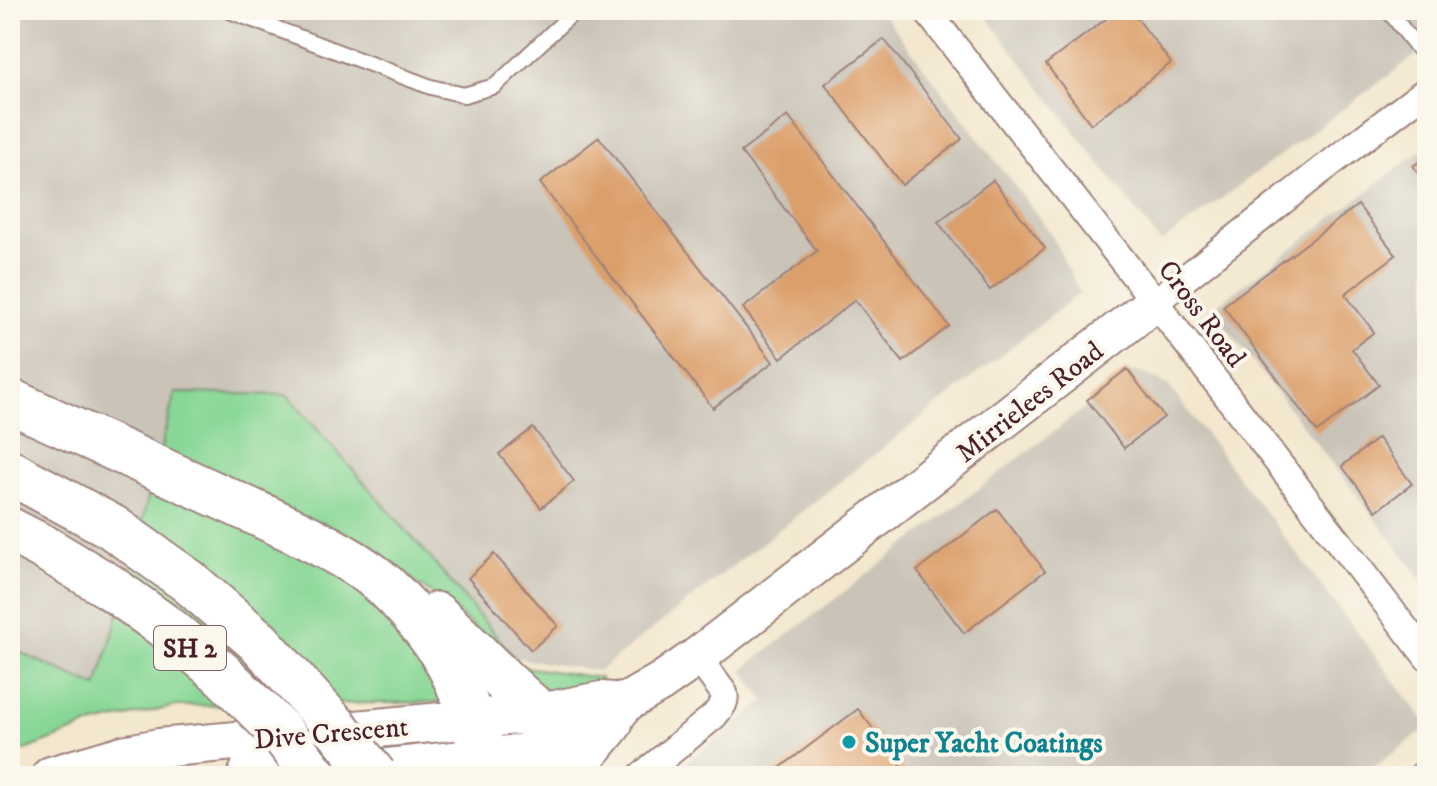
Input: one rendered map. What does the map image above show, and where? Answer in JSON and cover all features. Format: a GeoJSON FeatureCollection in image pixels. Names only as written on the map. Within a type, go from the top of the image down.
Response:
{"type":"FeatureCollection","features":[{"type":"Feature","properties":{"kind":"highway"},"geometry":{"type":"LineString","coordinates":[[10,401],[291,529],[393,584],[426,605],[490,669],[540,713]]}},
{"type":"Feature","properties":{"kind":"highway","name":"SH 2"},"geometry":{"type":"LineString","coordinates":[[13,472],[112,527],[188,581],[260,643],[336,727],[375,776]]}},
{"type":"Feature","properties":{"kind":"highway","name":"SH 2"},"geometry":{"type":"LineString","coordinates":[[21,539],[110,587],[167,628],[221,673],[280,731],[314,776]]}},
{"type":"Feature","properties":{"kind":"highway"},"geometry":{"type":"LineString","coordinates":[[370,573],[425,629],[442,653],[454,674],[482,751]]}},
{"type":"Feature","properties":{"kind":"highway"},"geometry":{"type":"LineString","coordinates":[[558,776],[582,757],[617,713]]}},
{"type":"Feature","properties":{"kind":"highway"},"geometry":{"type":"LineString","coordinates":[[250,776],[262,748],[274,737]]}},
{"type":"Feature","properties":{"kind":"main road","name":"Mirrielees Road"},"geometry":{"type":"LineString","coordinates":[[482,751],[519,754],[569,741],[617,713],[697,657],[1155,302]]}},
{"type":"Feature","properties":{"kind":"main road","name":"Mirrielees Road"},"geometry":{"type":"LineString","coordinates":[[482,751],[540,713],[601,701],[617,713]]}},
{"type":"Feature","properties":{"kind":"main road","name":"Dive Crescent"},"geometry":{"type":"LineString","coordinates":[[51,776],[123,755],[149,762],[274,737],[482,751]]}},
{"type":"Feature","properties":{"kind":"main road","name":"Dive Crescent"},"geometry":{"type":"LineString","coordinates":[[314,776],[482,751]]}},
{"type":"Feature","properties":{"kind":"street","name":"Cross Road"},"geometry":{"type":"LineString","coordinates":[[926,10],[1427,657]]}},
{"type":"Feature","properties":{"kind":"street","name":"Mirrielees Road"},"geometry":{"type":"LineString","coordinates":[[1155,302],[1427,90]]}},
{"type":"Feature","properties":{"kind":"street"},"geometry":{"type":"LineString","coordinates":[[641,776],[723,706],[724,693],[697,657]]}},
{"type":"Feature","properties":{"kind":"street"},"geometry":{"type":"LineString","coordinates":[[1422,776],[1427,772]]}},
{"type":"Feature","properties":{"kind":"lane"},"geometry":{"type":"LineString","coordinates":[[227,10],[431,87],[464,95],[495,86],[576,10]]}},
{"type":"Feature","properties":{"kind":"lane"},"geometry":{"type":"LineString","coordinates":[[1388,10],[1427,60]]}},
{"type":"Feature","properties":{"kind":"shaded area"},"geometry":{"type":"Polygon","coordinates":[[[10,10],[880,10],[1050,232],[1080,293],[599,671],[515,658],[287,395],[114,627],[97,687],[10,648],[10,10]]]}},
{"type":"Feature","properties":{"kind":"shaded area"},"geometry":{"type":"Polygon","coordinates":[[[981,10],[1427,10],[1427,47],[1161,243],[981,10]]]}},
{"type":"Feature","properties":{"kind":"shaded area"},"geometry":{"type":"Polygon","coordinates":[[[1427,146],[1427,586],[1212,309],[1427,146]]]}},
{"type":"Feature","properties":{"kind":"shaded area"},"geometry":{"type":"Polygon","coordinates":[[[1133,371],[1168,385],[1427,724],[1427,728],[1362,776],[669,776],[765,701],[742,670],[1133,371]]]}},
{"type":"Feature","properties":{"kind":"green space"},"geometry":{"type":"Polygon","coordinates":[[[175,393],[287,395],[515,658],[509,657],[453,609],[382,559],[378,600],[427,651],[450,702],[176,706],[90,725],[10,756],[10,648],[97,687],[175,393]]]}},
{"type":"Feature","properties":{"kind":"green space"},"geometry":{"type":"Polygon","coordinates":[[[511,665],[600,678],[601,681],[600,684],[550,693],[511,665]]]}},
{"type":"Feature","properties":{"kind":"building"},"geometry":{"type":"Polygon","coordinates":[[[1118,10],[1131,10],[1171,63],[1091,124],[1046,64],[1118,10]]]}},
{"type":"Feature","properties":{"kind":"building"},"geometry":{"type":"Polygon","coordinates":[[[884,39],[962,139],[902,185],[825,84],[884,39]]]}},
{"type":"Feature","properties":{"kind":"building"},"geometry":{"type":"Polygon","coordinates":[[[788,116],[949,326],[903,362],[855,300],[781,358],[743,308],[817,251],[741,152],[788,116]]]}},
{"type":"Feature","properties":{"kind":"building"},"geometry":{"type":"Polygon","coordinates":[[[599,137],[773,362],[713,408],[540,183],[599,137]]]}},
{"type":"Feature","properties":{"kind":"building"},"geometry":{"type":"Polygon","coordinates":[[[1427,156],[1427,185],[1413,166],[1427,156]]]}},
{"type":"Feature","properties":{"kind":"building"},"geometry":{"type":"Polygon","coordinates":[[[993,180],[1045,248],[990,290],[938,222],[993,180]]]}},
{"type":"Feature","properties":{"kind":"building"},"geometry":{"type":"Polygon","coordinates":[[[1358,205],[1396,255],[1345,294],[1374,332],[1352,349],[1379,385],[1317,432],[1223,306],[1358,205]]]}},
{"type":"Feature","properties":{"kind":"building"},"geometry":{"type":"Polygon","coordinates":[[[1127,369],[1164,417],[1124,448],[1087,400],[1127,369]]]}},
{"type":"Feature","properties":{"kind":"building"},"geometry":{"type":"Polygon","coordinates":[[[533,428],[574,481],[541,508],[499,454],[533,428]]]}},
{"type":"Feature","properties":{"kind":"building"},"geometry":{"type":"Polygon","coordinates":[[[1378,438],[1412,484],[1376,511],[1342,466],[1378,438]]]}},
{"type":"Feature","properties":{"kind":"building"},"geometry":{"type":"Polygon","coordinates":[[[997,509],[1045,571],[964,633],[917,571],[997,509]]]}},
{"type":"Feature","properties":{"kind":"building"},"geometry":{"type":"Polygon","coordinates":[[[494,554],[558,626],[531,650],[468,578],[494,554]]]}},
{"type":"Feature","properties":{"kind":"building","name":"Super Yacht Coatings"},"geometry":{"type":"Polygon","coordinates":[[[858,709],[909,776],[769,776],[858,709]]]}},
{"type":"Feature","properties":{"kind":"place","name":"Super Yacht Coatings"},"geometry":{"type":"Point","coordinates":[849,742]}}]}
